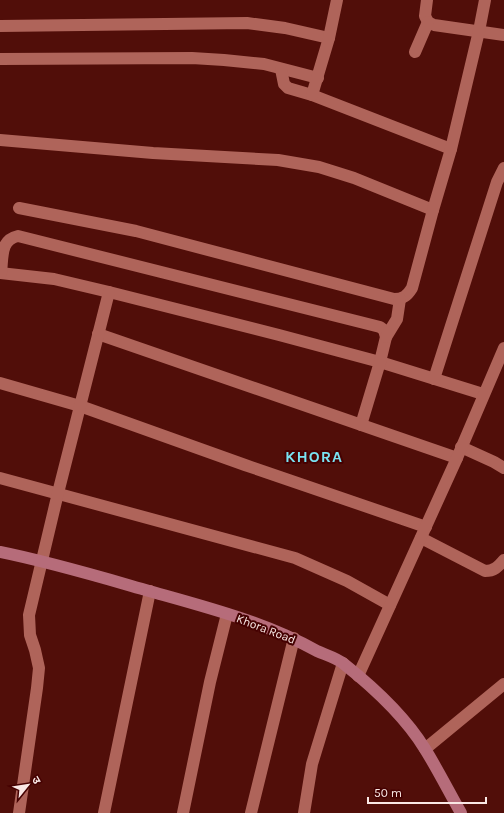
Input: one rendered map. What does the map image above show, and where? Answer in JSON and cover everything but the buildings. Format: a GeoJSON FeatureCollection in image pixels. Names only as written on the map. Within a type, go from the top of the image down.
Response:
{"type":"FeatureCollection","features":[{"type":"Feature","properties":{"kind":"street"},"geometry":{"type":"LineString","coordinates":[[312,96],[329,38],[337,0]]}},
{"type":"Feature","properties":{"kind":"street"},"geometry":{"type":"LineString","coordinates":[[427,0],[425,16],[428,22],[434,25],[504,35]]}},
{"type":"Feature","properties":{"kind":"street"},"geometry":{"type":"LineString","coordinates":[[19,208],[136,231],[394,299],[400,299],[408,296],[412,288],[451,149],[485,0]]}},
{"type":"Feature","properties":{"kind":"street"},"geometry":{"type":"LineString","coordinates":[[415,52],[428,22]]}},
{"type":"Feature","properties":{"kind":"street"},"geometry":{"type":"LineString","coordinates":[[0,26],[247,23],[285,28],[329,38]]}},
{"type":"Feature","properties":{"kind":"street"},"geometry":{"type":"LineString","coordinates":[[0,59],[192,58],[264,64],[318,78]]}},
{"type":"Feature","properties":{"kind":"street"},"geometry":{"type":"LineString","coordinates":[[281,69],[284,84],[288,88],[451,149]]}},
{"type":"Feature","properties":{"kind":"street"},"geometry":{"type":"LineString","coordinates":[[0,140],[153,153],[278,160],[319,167],[354,178],[433,210]]}},
{"type":"Feature","properties":{"kind":"street"},"geometry":{"type":"LineString","coordinates":[[434,379],[497,182],[504,168]]}},
{"type":"Feature","properties":{"kind":"street"},"geometry":{"type":"LineString","coordinates":[[386,337],[384,330],[380,327],[18,236],[10,238],[4,244],[1,273],[54,279],[109,292],[380,362],[484,394]]}},
{"type":"Feature","properties":{"kind":"street"},"geometry":{"type":"LineString","coordinates":[[19,813],[39,668],[30,635],[29,615],[41,561],[109,292]]}},
{"type":"Feature","properties":{"kind":"street"},"geometry":{"type":"LineString","coordinates":[[361,425],[386,337],[397,319],[400,299]]}},
{"type":"Feature","properties":{"kind":"street"},"geometry":{"type":"LineString","coordinates":[[98,334],[361,425],[494,462],[504,468]]}},
{"type":"Feature","properties":{"kind":"street"},"geometry":{"type":"LineString","coordinates":[[358,676],[459,453],[504,348]]}},
{"type":"Feature","properties":{"kind":"street"},"geometry":{"type":"LineString","coordinates":[[0,383],[80,406],[245,465],[423,532],[485,571],[491,571],[497,568],[504,560]]}},
{"type":"Feature","properties":{"kind":"street"},"geometry":{"type":"LineString","coordinates":[[0,478],[295,558],[347,581],[390,605]]}},
{"type":"Feature","properties":{"kind":"street","name":"Khora Road"},"geometry":{"type":"LineString","coordinates":[[0,552],[41,561],[227,614],[294,638],[322,654],[343,663],[382,697],[406,722],[425,749],[461,813]]}},
{"type":"Feature","properties":{"kind":"street"},"geometry":{"type":"LineString","coordinates":[[104,813],[150,591]]}},
{"type":"Feature","properties":{"kind":"street"},"geometry":{"type":"LineString","coordinates":[[183,813],[210,682],[227,614]]}},
{"type":"Feature","properties":{"kind":"street"},"geometry":{"type":"LineString","coordinates":[[251,813],[294,638]]}},
{"type":"Feature","properties":{"kind":"street"},"geometry":{"type":"LineString","coordinates":[[304,813],[312,764],[343,663]]}},
{"type":"Feature","properties":{"kind":"street"},"geometry":{"type":"LineString","coordinates":[[425,749],[504,684]]}},
{"type":"Feature","properties":{"kind":"district","name":"KHORA"},"geometry":{"type":"Point","coordinates":[314,456]}}]}
